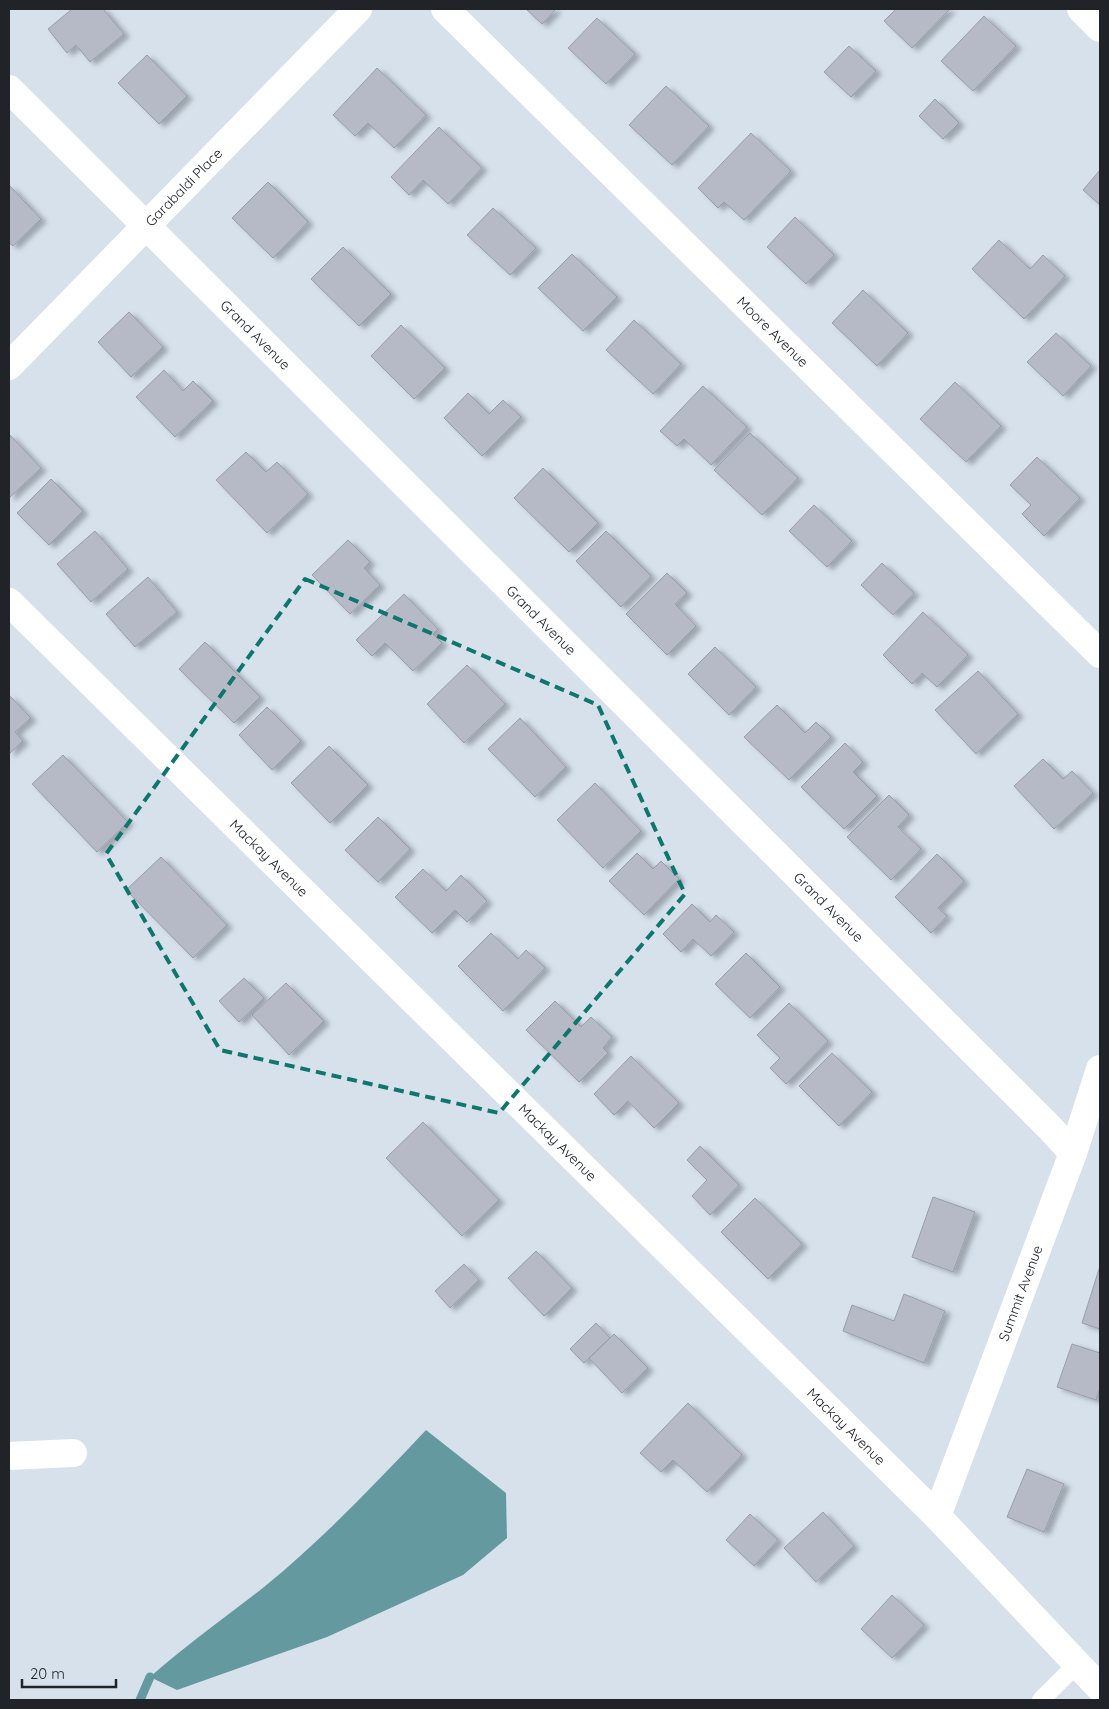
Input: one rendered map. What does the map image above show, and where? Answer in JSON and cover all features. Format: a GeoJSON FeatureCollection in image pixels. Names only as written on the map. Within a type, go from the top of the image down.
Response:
{"type":"FeatureCollection","features":[{"type":"Feature","properties":{"kind":"street","name":"Garabaldi Place"},"geometry":{"type":"LineString","coordinates":[[9,366],[148,226],[358,9]]}},
{"type":"Feature","properties":{"kind":"street","name":"Moore Avenue"},"geometry":{"type":"LineString","coordinates":[[445,9],[1100,654]]}},
{"type":"Feature","properties":{"kind":"street"},"geometry":{"type":"LineString","coordinates":[[1081,9],[1100,28]]}},
{"type":"Feature","properties":{"kind":"street","name":"Grand Avenue"},"geometry":{"type":"LineString","coordinates":[[9,89],[1073,1153]]}},
{"type":"Feature","properties":{"kind":"street","name":"Mackay Avenue"},"geometry":{"type":"LineString","coordinates":[[9,602],[937,1516],[1100,1688]]}},
{"type":"Feature","properties":{"kind":"street","name":"Summit Avenue"},"geometry":{"type":"LineString","coordinates":[[937,1516],[1073,1153],[1100,1069]]}},
{"type":"Feature","properties":{"kind":"street"},"geometry":{"type":"LineString","coordinates":[[9,1456],[73,1453]]}},
{"type":"Feature","properties":{"kind":"lane"},"geometry":{"type":"LineString","coordinates":[[1041,1700],[1077,1664]]}},
{"type":"Feature","properties":{"kind":"highlighted area"},"geometry":{"type":"Polygon","coordinates":[[[305,579],[598,705],[685,894],[499,1113],[220,1050],[106,854],[305,579]]]}},
{"type":"Feature","properties":{"kind":"water"},"geometry":{"type":"Polygon","coordinates":[[[426,1430],[506,1493],[507,1538],[463,1575],[327,1637],[177,1690],[150,1677],[285,1569],[327,1531],[426,1430]]]}},
{"type":"Feature","properties":{"kind":"building"},"geometry":{"type":"Polygon","coordinates":[[[72,9],[103,9],[124,34],[90,62],[76,45],[67,53],[48,29],[72,9]]]}},
{"type":"Feature","properties":{"kind":"building"},"geometry":{"type":"Polygon","coordinates":[[[526,9],[556,9],[542,24],[526,9]]]}},
{"type":"Feature","properties":{"kind":"building"},"geometry":{"type":"Polygon","coordinates":[[[896,9],[950,9],[912,48],[884,21],[896,9]]]}},
{"type":"Feature","properties":{"kind":"building"},"geometry":{"type":"Polygon","coordinates":[[[984,16],[1016,46],[973,91],[941,61],[984,16]]]}},
{"type":"Feature","properties":{"kind":"building"},"geometry":{"type":"Polygon","coordinates":[[[597,18],[635,54],[606,84],[568,48],[597,18]]]}},
{"type":"Feature","properties":{"kind":"building"},"geometry":{"type":"Polygon","coordinates":[[[849,46],[876,71],[851,97],[824,72],[849,46]]]}},
{"type":"Feature","properties":{"kind":"building"},"geometry":{"type":"Polygon","coordinates":[[[147,55],[187,96],[159,124],[118,83],[147,55]]]}},
{"type":"Feature","properties":{"kind":"building"},"geometry":{"type":"Polygon","coordinates":[[[377,68],[426,115],[394,148],[368,123],[355,136],[333,115],[377,68]]]}},
{"type":"Feature","properties":{"kind":"building"},"geometry":{"type":"Polygon","coordinates":[[[666,86],[709,126],[672,165],[629,125],[666,86]]]}},
{"type":"Feature","properties":{"kind":"building"},"geometry":{"type":"Polygon","coordinates":[[[935,99],[959,123],[943,139],[919,116],[935,99]]]}},
{"type":"Feature","properties":{"kind":"building"},"geometry":{"type":"Polygon","coordinates":[[[439,127],[482,168],[448,204],[423,180],[409,195],[391,177],[439,127]]]}},
{"type":"Feature","properties":{"kind":"building"},"geometry":{"type":"Polygon","coordinates":[[[751,133],[791,171],[744,220],[724,202],[718,208],[698,188],[751,133]]]}},
{"type":"Feature","properties":{"kind":"building"},"geometry":{"type":"Polygon","coordinates":[[[1100,170],[1100,205],[1083,190],[1100,170]]]}},
{"type":"Feature","properties":{"kind":"building"},"geometry":{"type":"Polygon","coordinates":[[[268,182],[308,222],[273,258],[232,218],[268,182]]]}},
{"type":"Feature","properties":{"kind":"building"},"geometry":{"type":"Polygon","coordinates":[[[9,185],[41,219],[13,246],[9,243],[9,185]]]}},
{"type":"Feature","properties":{"kind":"building"},"geometry":{"type":"Polygon","coordinates":[[[493,208],[536,248],[510,275],[467,235],[493,208]]]}},
{"type":"Feature","properties":{"kind":"building"},"geometry":{"type":"Polygon","coordinates":[[[795,217],[834,255],[806,284],[767,247],[795,217]]]}},
{"type":"Feature","properties":{"kind":"building"},"geometry":{"type":"Polygon","coordinates":[[[999,240],[1030,269],[1043,255],[1065,276],[1024,319],[972,269],[999,240]]]}},
{"type":"Feature","properties":{"kind":"building"},"geometry":{"type":"Polygon","coordinates":[[[343,247],[391,294],[359,326],[311,279],[343,247]]]}},
{"type":"Feature","properties":{"kind":"building"},"geometry":{"type":"Polygon","coordinates":[[[572,254],[617,297],[583,331],[538,288],[572,254]]]}},
{"type":"Feature","properties":{"kind":"building"},"geometry":{"type":"Polygon","coordinates":[[[863,290],[908,333],[877,366],[832,323],[863,290]]]}},
{"type":"Feature","properties":{"kind":"building"},"geometry":{"type":"Polygon","coordinates":[[[129,312],[163,347],[131,377],[98,342],[129,312]]]}},
{"type":"Feature","properties":{"kind":"building"},"geometry":{"type":"Polygon","coordinates":[[[634,320],[681,364],[653,394],[606,350],[634,320]]]}},
{"type":"Feature","properties":{"kind":"building"},"geometry":{"type":"Polygon","coordinates":[[[401,325],[445,368],[414,399],[371,356],[401,325]]]}},
{"type":"Feature","properties":{"kind":"building"},"geometry":{"type":"Polygon","coordinates":[[[1056,333],[1091,366],[1063,396],[1027,362],[1056,333]]]}},
{"type":"Feature","properties":{"kind":"building"},"geometry":{"type":"Polygon","coordinates":[[[164,370],[183,391],[193,381],[213,401],[175,437],[136,397],[164,370]]]}},
{"type":"Feature","properties":{"kind":"building"},"geometry":{"type":"Polygon","coordinates":[[[955,382],[1001,426],[966,462],[920,419],[955,382]]]}},
{"type":"Feature","properties":{"kind":"building"},"geometry":{"type":"Polygon","coordinates":[[[703,386],[747,427],[711,465],[684,439],[677,446],[660,431],[703,386]]]}},
{"type":"Feature","properties":{"kind":"building"},"geometry":{"type":"Polygon","coordinates":[[[468,393],[489,414],[503,400],[521,417],[482,456],[444,418],[468,393]]]}},
{"type":"Feature","properties":{"kind":"building"},"geometry":{"type":"Polygon","coordinates":[[[750,433],[798,478],[762,515],[714,470],[750,433]]]}},
{"type":"Feature","properties":{"kind":"building"},"geometry":{"type":"Polygon","coordinates":[[[9,434],[41,468],[9,498],[9,434]]]}},
{"type":"Feature","properties":{"kind":"building"},"geometry":{"type":"Polygon","coordinates":[[[246,452],[266,472],[277,462],[308,494],[267,533],[216,480],[246,452]]]}},
{"type":"Feature","properties":{"kind":"building"},"geometry":{"type":"Polygon","coordinates":[[[1037,457],[1080,498],[1044,536],[1022,514],[1031,505],[1010,485],[1037,457]]]}},
{"type":"Feature","properties":{"kind":"building"},"geometry":{"type":"Polygon","coordinates":[[[543,468],[598,523],[569,552],[514,498],[543,468]]]}},
{"type":"Feature","properties":{"kind":"building"},"geometry":{"type":"Polygon","coordinates":[[[51,479],[83,511],[49,545],[17,513],[51,479]]]}},
{"type":"Feature","properties":{"kind":"building"},"geometry":{"type":"Polygon","coordinates":[[[814,505],[852,541],[827,567],[789,531],[814,505]]]}},
{"type":"Feature","properties":{"kind":"building"},"geometry":{"type":"Polygon","coordinates":[[[95,531],[128,569],[91,602],[57,564],[95,531]]]}},
{"type":"Feature","properties":{"kind":"building"},"geometry":{"type":"Polygon","coordinates":[[[606,531],[651,576],[621,607],[576,561],[606,531]]]}},
{"type":"Feature","properties":{"kind":"building"},"geometry":{"type":"Polygon","coordinates":[[[348,540],[370,562],[364,568],[380,585],[350,614],[312,575],[348,540]]]}},
{"type":"Feature","properties":{"kind":"building"},"geometry":{"type":"Polygon","coordinates":[[[882,563],[914,593],[893,615],[861,585],[882,563]]]}},
{"type":"Feature","properties":{"kind":"building"},"geometry":{"type":"Polygon","coordinates":[[[667,573],[687,593],[675,604],[696,626],[667,655],[626,614],[667,573]]]}},
{"type":"Feature","properties":{"kind":"building"},"geometry":{"type":"Polygon","coordinates":[[[148,577],[177,612],[135,647],[106,614],[148,577]]]}},
{"type":"Feature","properties":{"kind":"building"},"geometry":{"type":"Polygon","coordinates":[[[404,594],[438,629],[433,634],[442,643],[413,671],[385,643],[372,656],[356,640],[404,594]]]}},
{"type":"Feature","properties":{"kind":"building"},"geometry":{"type":"Polygon","coordinates":[[[923,612],[968,655],[937,687],[922,673],[912,684],[883,655],[923,612]]]}},
{"type":"Feature","properties":{"kind":"building"},"geometry":{"type":"Polygon","coordinates":[[[205,642],[260,697],[234,723],[179,669],[205,642]]]}},
{"type":"Feature","properties":{"kind":"building"},"geometry":{"type":"Polygon","coordinates":[[[715,647],[756,687],[729,715],[688,674],[715,647]]]}},
{"type":"Feature","properties":{"kind":"building"},"geometry":{"type":"Polygon","coordinates":[[[467,665],[505,704],[464,743],[427,704],[467,665]]]}},
{"type":"Feature","properties":{"kind":"building"},"geometry":{"type":"Polygon","coordinates":[[[978,671],[1018,714],[976,754],[935,710],[978,671]]]}},
{"type":"Feature","properties":{"kind":"building"},"geometry":{"type":"Polygon","coordinates":[[[9,695],[31,718],[15,732],[23,741],[9,754],[9,695]]]}},
{"type":"Feature","properties":{"kind":"building"},"geometry":{"type":"Polygon","coordinates":[[[777,705],[805,733],[816,722],[831,737],[789,780],[744,737],[777,705]]]}},
{"type":"Feature","properties":{"kind":"building"},"geometry":{"type":"Polygon","coordinates":[[[267,707],[301,741],[272,770],[239,735],[267,707]]]}},
{"type":"Feature","properties":{"kind":"building"},"geometry":{"type":"Polygon","coordinates":[[[520,718],[566,767],[535,797],[488,749],[520,718]]]}},
{"type":"Feature","properties":{"kind":"building"},"geometry":{"type":"Polygon","coordinates":[[[845,743],[863,762],[853,772],[877,796],[844,829],[801,787],[845,743]]]}},
{"type":"Feature","properties":{"kind":"building"},"geometry":{"type":"Polygon","coordinates":[[[329,746],[368,785],[330,823],[291,783],[329,746]]]}},
{"type":"Feature","properties":{"kind":"building"},"geometry":{"type":"Polygon","coordinates":[[[63,755],[128,822],[97,852],[32,784],[63,755]]]}},
{"type":"Feature","properties":{"kind":"building"},"geometry":{"type":"Polygon","coordinates":[[[1043,759],[1063,779],[1072,771],[1093,793],[1054,829],[1014,786],[1043,759]]]}},
{"type":"Feature","properties":{"kind":"building"},"geometry":{"type":"Polygon","coordinates":[[[595,783],[641,831],[603,868],[557,820],[595,783]]]}},
{"type":"Feature","properties":{"kind":"building"},"geometry":{"type":"Polygon","coordinates":[[[889,795],[909,815],[898,827],[921,849],[891,880],[847,837],[889,795]]]}},
{"type":"Feature","properties":{"kind":"building"},"geometry":{"type":"Polygon","coordinates":[[[378,817],[410,849],[378,882],[345,850],[378,817]]]}},
{"type":"Feature","properties":{"kind":"building"},"geometry":{"type":"Polygon","coordinates":[[[637,853],[653,869],[661,861],[679,879],[644,915],[609,881],[637,853]]]}},
{"type":"Feature","properties":{"kind":"building"},"geometry":{"type":"Polygon","coordinates":[[[937,854],[964,881],[938,908],[947,916],[931,933],[895,897],[937,854]]]}},
{"type":"Feature","properties":{"kind":"building"},"geometry":{"type":"Polygon","coordinates":[[[161,857],[227,925],[193,958],[126,890],[161,857]]]}},
{"type":"Feature","properties":{"kind":"building"},"geometry":{"type":"Polygon","coordinates":[[[423,869],[446,891],[461,875],[487,901],[467,922],[455,910],[432,933],[395,897],[423,869]]]}},
{"type":"Feature","properties":{"kind":"building"},"geometry":{"type":"Polygon","coordinates":[[[692,904],[710,922],[716,915],[734,932],[711,956],[693,939],[681,952],[663,934],[692,904]]]}},
{"type":"Feature","properties":{"kind":"building"},"geometry":{"type":"Polygon","coordinates":[[[491,933],[518,959],[526,950],[545,968],[503,1011],[458,966],[491,933]]]}},
{"type":"Feature","properties":{"kind":"building"},"geometry":{"type":"Polygon","coordinates":[[[746,953],[780,987],[750,1018],[715,984],[746,953]]]}},
{"type":"Feature","properties":{"kind":"building"},"geometry":{"type":"Polygon","coordinates":[[[244,978],[264,998],[239,1022],[219,1001],[244,978]]]}},
{"type":"Feature","properties":{"kind":"building"},"geometry":{"type":"Polygon","coordinates":[[[286,983],[324,1021],[289,1055],[252,1015],[286,983]]]}},
{"type":"Feature","properties":{"kind":"building"},"geometry":{"type":"Polygon","coordinates":[[[555,1001],[581,1027],[591,1017],[612,1037],[603,1048],[608,1053],[579,1082],[526,1030],[555,1001]]]}},
{"type":"Feature","properties":{"kind":"building"},"geometry":{"type":"Polygon","coordinates":[[[789,1003],[828,1041],[786,1084],[770,1068],[780,1058],[757,1035],[789,1003]]]}},
{"type":"Feature","properties":{"kind":"building"},"geometry":{"type":"Polygon","coordinates":[[[832,1053],[872,1092],[839,1126],[799,1086],[832,1053]]]}},
{"type":"Feature","properties":{"kind":"building"},"geometry":{"type":"Polygon","coordinates":[[[631,1056],[679,1103],[654,1128],[628,1101],[614,1115],[594,1094],[631,1056]]]}},
{"type":"Feature","properties":{"kind":"building"},"geometry":{"type":"Polygon","coordinates":[[[423,1122],[499,1200],[462,1236],[386,1158],[423,1122]]]}},
{"type":"Feature","properties":{"kind":"building"},"geometry":{"type":"Polygon","coordinates":[[[700,1146],[739,1185],[710,1215],[692,1196],[707,1180],[687,1160],[700,1146]]]}},
{"type":"Feature","properties":{"kind":"building"},"geometry":{"type":"Polygon","coordinates":[[[933,1197],[975,1212],[953,1272],[912,1257],[933,1197]]]}},
{"type":"Feature","properties":{"kind":"building"},"geometry":{"type":"Polygon","coordinates":[[[755,1198],[802,1244],[768,1279],[721,1232],[755,1198]]]}},
{"type":"Feature","properties":{"kind":"building"},"geometry":{"type":"Polygon","coordinates":[[[536,1251],[572,1288],[544,1316],[508,1278],[536,1251]]]}},
{"type":"Feature","properties":{"kind":"building"},"geometry":{"type":"Polygon","coordinates":[[[464,1264],[479,1280],[450,1308],[435,1291],[464,1264]]]}},
{"type":"Feature","properties":{"kind":"building"},"geometry":{"type":"Polygon","coordinates":[[[1100,1266],[1100,1329],[1082,1323],[1100,1266]]]}},
{"type":"Feature","properties":{"kind":"building"},"geometry":{"type":"Polygon","coordinates":[[[904,1294],[945,1311],[924,1363],[843,1331],[852,1305],[894,1321],[904,1294]]]}},
{"type":"Feature","properties":{"kind":"building"},"geometry":{"type":"Polygon","coordinates":[[[596,1323],[610,1338],[584,1363],[570,1349],[596,1323]]]}},
{"type":"Feature","properties":{"kind":"building"},"geometry":{"type":"Polygon","coordinates":[[[614,1334],[648,1368],[622,1393],[589,1358],[614,1334]]]}},
{"type":"Feature","properties":{"kind":"building"},"geometry":{"type":"Polygon","coordinates":[[[1072,1344],[1100,1353],[1100,1388],[1096,1400],[1057,1387],[1072,1344]]]}},
{"type":"Feature","properties":{"kind":"building"},"geometry":{"type":"Polygon","coordinates":[[[688,1403],[742,1455],[707,1492],[673,1460],[661,1472],[640,1453],[688,1403]]]}},
{"type":"Feature","properties":{"kind":"building"},"geometry":{"type":"Polygon","coordinates":[[[1027,1469],[1064,1484],[1044,1532],[1007,1517],[1027,1469]]]}},
{"type":"Feature","properties":{"kind":"building"},"geometry":{"type":"Polygon","coordinates":[[[823,1512],[854,1546],[816,1582],[784,1548],[823,1512]]]}},
{"type":"Feature","properties":{"kind":"building"},"geometry":{"type":"Polygon","coordinates":[[[750,1514],[778,1540],[754,1566],[726,1540],[750,1514]]]}},
{"type":"Feature","properties":{"kind":"building"},"geometry":{"type":"Polygon","coordinates":[[[892,1595],[924,1625],[892,1658],[861,1629],[892,1595]]]}},
{"type":"Feature","properties":{"kind":"waterway"},"geometry":{"type":"LineString","coordinates":[[140,1700],[150,1677]]}}]}
